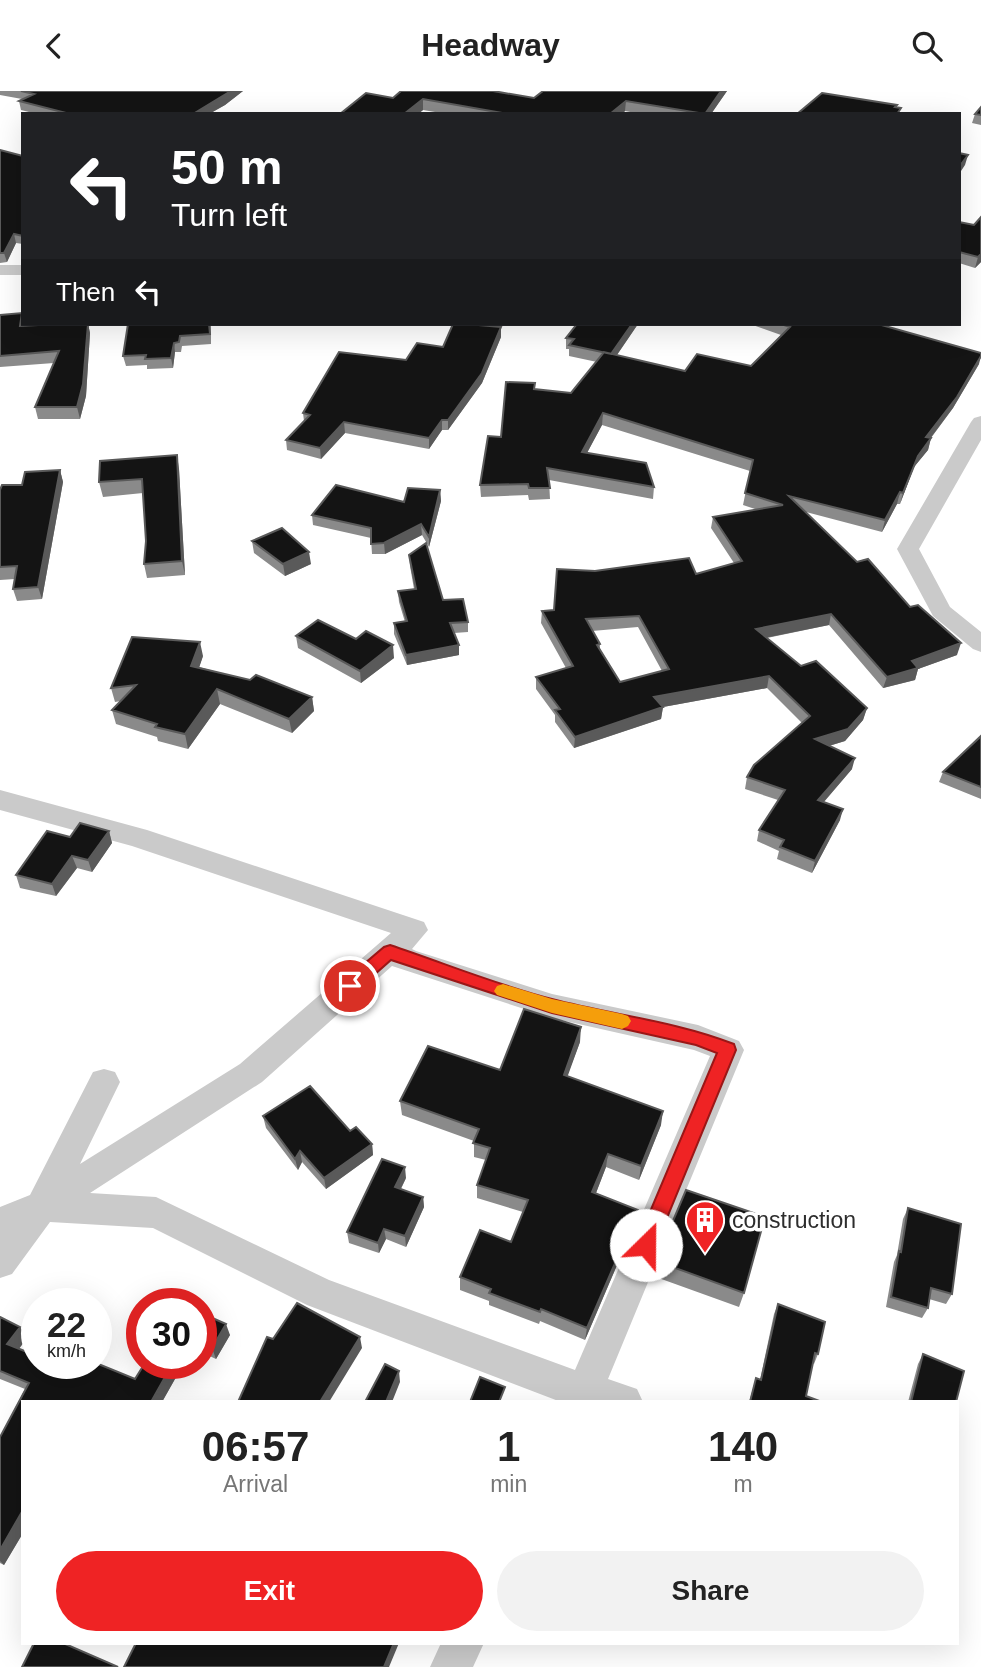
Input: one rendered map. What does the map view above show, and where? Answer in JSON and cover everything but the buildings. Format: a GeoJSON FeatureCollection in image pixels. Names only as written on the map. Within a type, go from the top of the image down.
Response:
{"type":"FeatureCollection","features":[{"type":"Feature","properties":{"kind":"street"},"geometry":{"type":"LineString","coordinates":[[0,270],[21,269]]}},
{"type":"Feature","properties":{"kind":"street"},"geometry":{"type":"LineString","coordinates":[[981,422],[908,549],[941,611],[981,645]]}},
{"type":"Feature","properties":{"kind":"street"},"geometry":{"type":"LineString","coordinates":[[0,800],[137,837],[414,930],[251,1073],[42,1206],[0,1223]]}},
{"type":"Feature","properties":{"kind":"street"},"geometry":{"type":"LineString","coordinates":[[390,952],[407,960],[552,1006],[698,1038],[728,1050],[582,1397]]}},
{"type":"Feature","properties":{"kind":"street"},"geometry":{"type":"LineString","coordinates":[[0,1262],[42,1206],[104,1082]]}},
{"type":"Feature","properties":{"kind":"street"},"geometry":{"type":"LineString","coordinates":[[42,1206],[156,1213],[320,1293],[582,1397],[607,1400]]}},
{"type":"Feature","properties":{"kind":"street"},"geometry":{"type":"LineString","coordinates":[[451,1667],[462,1645]]}},
{"type":"Feature","properties":{"kind":"slow traffic"},"geometry":{"type":"LineString","coordinates":[[503,991],[552,1006],[622,1021]]}},
{"type":"Feature","properties":{"kind":"place","name":"construction"},"geometry":{"type":"Point","coordinates":[705,1254]}},
{"type":"Feature","properties":{"kind":"route"},"geometry":{"type":"LineString","coordinates":[[350,986],[390,952],[407,960],[552,1006],[698,1038],[728,1050],[646,1245]]}}]}
